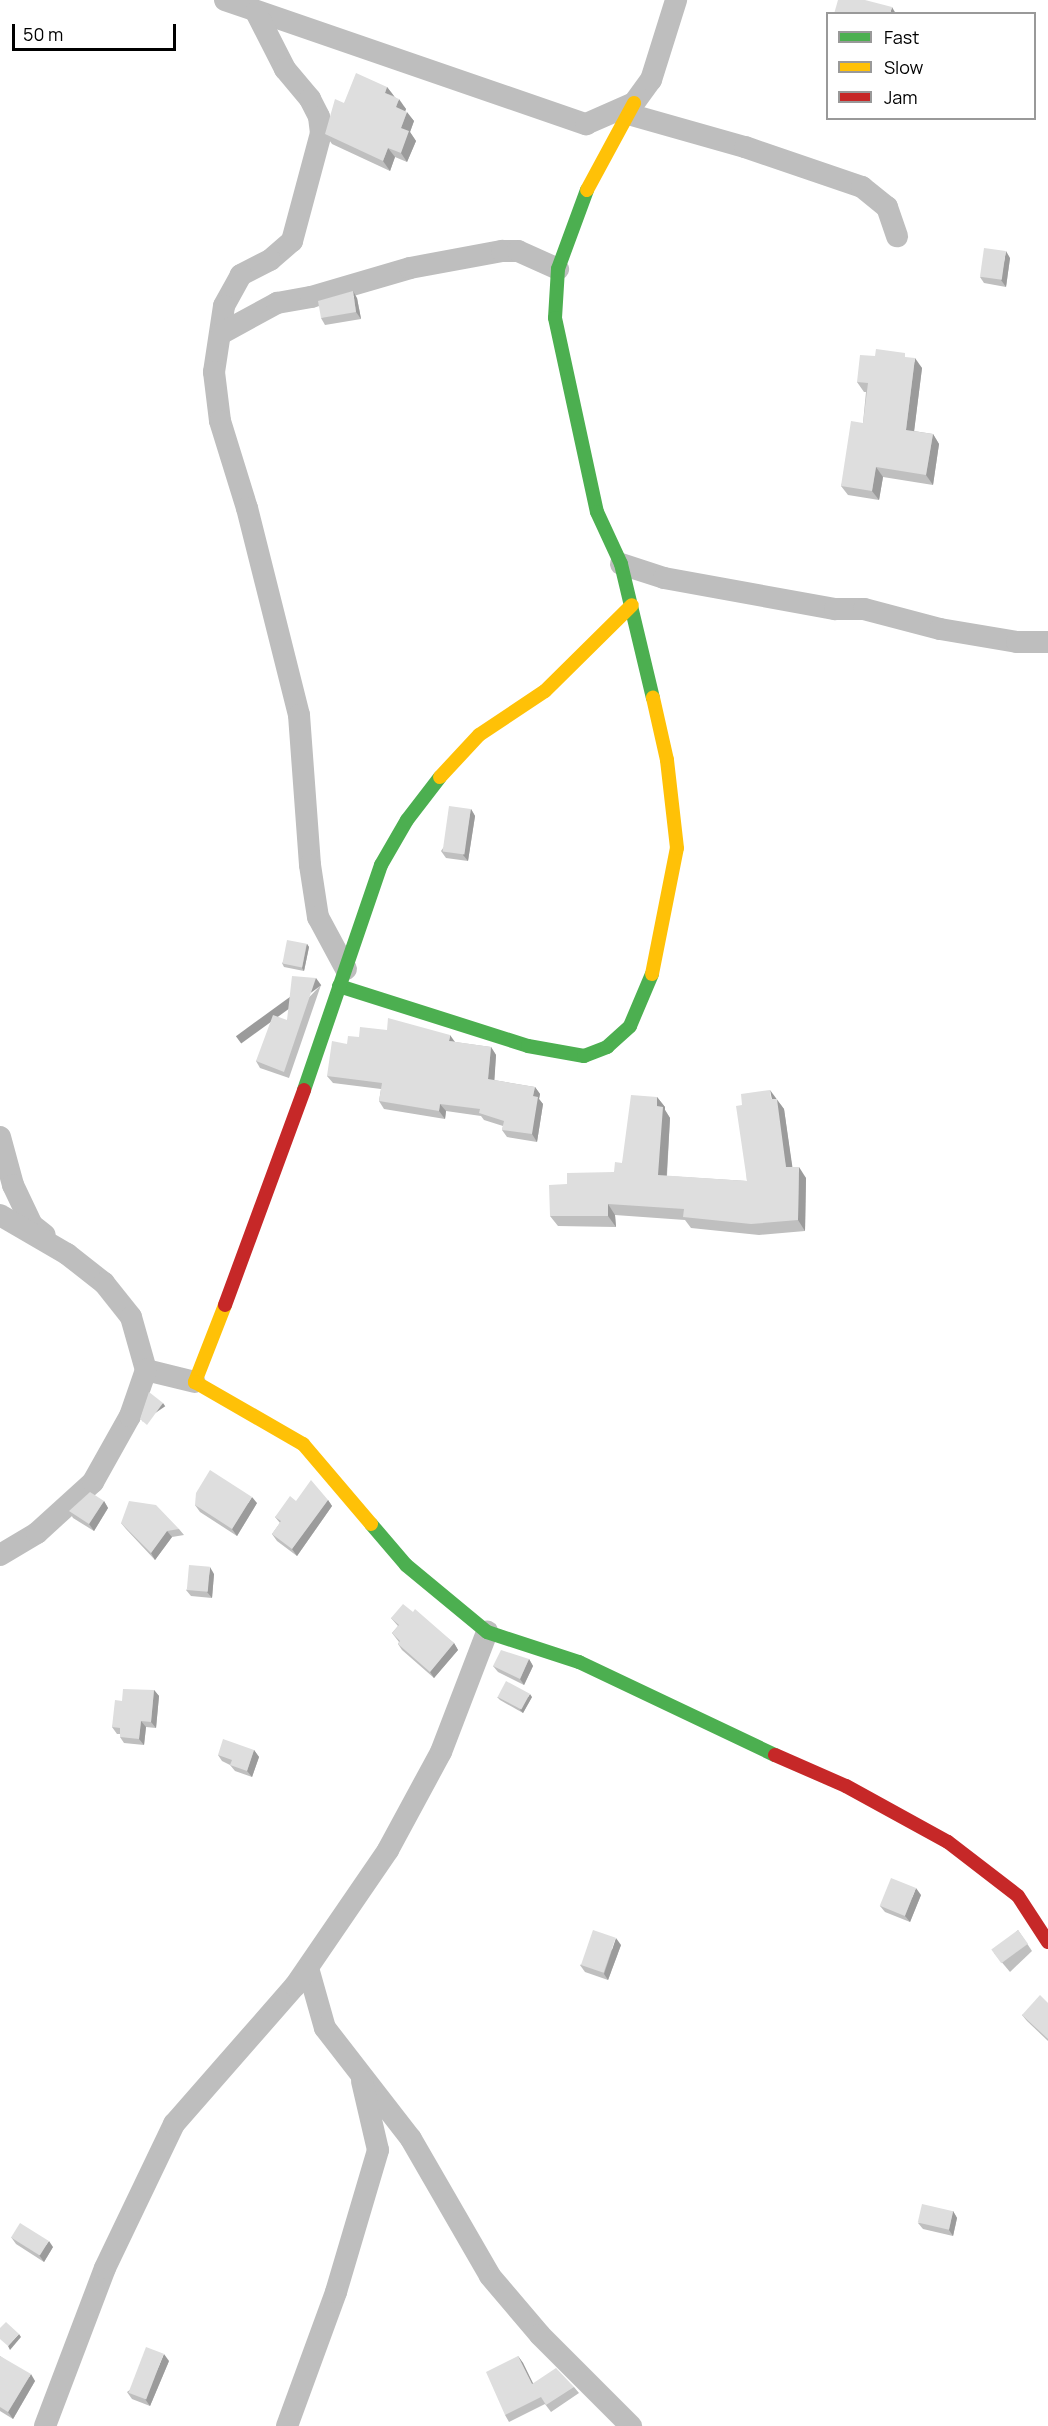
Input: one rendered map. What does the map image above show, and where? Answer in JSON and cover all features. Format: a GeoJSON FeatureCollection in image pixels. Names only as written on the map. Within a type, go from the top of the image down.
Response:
{"type":"FeatureCollection","features":[{"type":"Feature","properties":{"kind":"street"},"geometry":{"type":"LineString","coordinates":[[225,0],[271,10],[586,124],[631,108],[862,187],[887,207],[897,236]]}},
{"type":"Feature","properties":{"kind":"street"},"geometry":{"type":"LineString","coordinates":[[271,10],[285,69],[310,99],[319,117],[321,133],[292,241],[270,261],[241,275],[224,306],[222,333],[214,372],[220,421],[247,508],[299,715],[310,865],[318,917],[343,977],[528,1046],[584,1056],[607,1047],[630,1026],[657,963],[677,848],[667,760],[632,605],[621,564],[597,512],[555,318],[558,269],[579,207],[631,108],[651,80],[670,2]]}},
{"type":"Feature","properties":{"kind":"street"},"geometry":{"type":"LineString","coordinates":[[222,333],[277,303],[311,297],[422,266],[518,250],[558,269]]}},
{"type":"Feature","properties":{"kind":"street"},"geometry":{"type":"LineString","coordinates":[[621,564],[664,578],[835,609],[864,609],[940,628],[1017,642],[1048,642]]}},
{"type":"Feature","properties":{"kind":"street"},"geometry":{"type":"LineString","coordinates":[[195,1382],[261,1214],[381,866],[407,820],[455,757],[479,735],[545,691],[632,605]]}},
{"type":"Feature","properties":{"kind":"street"},"geometry":{"type":"LineString","coordinates":[[0,1137],[13,1185],[32,1225],[105,1283],[131,1317],[146,1370],[130,1416],[93,1482],[37,1533],[0,1556]]}},
{"type":"Feature","properties":{"kind":"street"},"geometry":{"type":"LineString","coordinates":[[0,1215],[67,1254]]}},
{"type":"Feature","properties":{"kind":"street"},"geometry":{"type":"LineString","coordinates":[[146,1370],[195,1382],[303,1444],[406,1565],[487,1632],[579,1662],[703,1723],[837,1781],[948,1842],[1018,1896],[1048,1942]]}},
{"type":"Feature","properties":{"kind":"street"},"geometry":{"type":"LineString","coordinates":[[45,2426],[105,2268],[174,2124],[308,1968],[394,1841],[441,1752],[487,1632]]}},
{"type":"Feature","properties":{"kind":"street"},"geometry":{"type":"LineString","coordinates":[[308,1968],[325,2028],[411,2139],[489,2276],[540,2335],[631,2426]]}},
{"type":"Feature","properties":{"kind":"street"},"geometry":{"type":"LineString","coordinates":[[287,2426],[336,2292],[378,2150],[360,2071]]}},
{"type":"Feature","properties":{"kind":"building"},"geometry":{"type":"Polygon","coordinates":[[[838,0],[865,0],[892,7],[891,12],[835,12],[838,0]]]}},
{"type":"Feature","properties":{"kind":"building"},"geometry":{"type":"Polygon","coordinates":[[[356,73],[387,87],[385,93],[399,99],[396,107],[407,112],[401,128],[409,131],[401,153],[388,148],[383,161],[325,134],[335,99],[344,103],[356,73]]]}},
{"type":"Feature","properties":{"kind":"building"},"geometry":{"type":"Polygon","coordinates":[[[984,248],[1006,251],[1002,280],[980,277],[984,248]]]}},
{"type":"Feature","properties":{"kind":"building"},"geometry":{"type":"Polygon","coordinates":[[[353,291],[356,312],[321,318],[318,301],[353,291]]]}},
{"type":"Feature","properties":{"kind":"building"},"geometry":{"type":"Polygon","coordinates":[[[876,349],[905,353],[905,357],[915,358],[906,430],[933,434],[926,475],[876,467],[872,491],[841,486],[851,421],[863,423],[868,383],[857,382],[860,355],[875,356],[876,349]]]}},
{"type":"Feature","properties":{"kind":"building"},"geometry":{"type":"Polygon","coordinates":[[[449,806],[471,809],[464,855],[443,852],[449,806]]]}},
{"type":"Feature","properties":{"kind":"building"},"geometry":{"type":"Polygon","coordinates":[[[287,940],[307,944],[302,967],[282,964],[287,940]]]}},
{"type":"Feature","properties":{"kind":"building"},"geometry":{"type":"Polygon","coordinates":[[[292,976],[316,978],[284,1072],[256,1061],[273,1015],[287,1020],[292,976]]]}},
{"type":"Feature","properties":{"kind":"building"},"geometry":{"type":"Polygon","coordinates":[[[388,1018],[450,1035],[449,1041],[491,1047],[488,1079],[535,1087],[533,1096],[538,1097],[532,1134],[502,1130],[504,1121],[479,1113],[480,1109],[440,1104],[439,1111],[379,1101],[382,1083],[327,1076],[332,1041],[347,1044],[348,1036],[359,1037],[360,1027],[387,1030],[388,1018]]]}},
{"type":"Feature","properties":{"kind":"building"},"geometry":{"type":"Polygon","coordinates":[[[770,1090],[771,1099],[777,1099],[786,1167],[799,1167],[798,1220],[751,1224],[683,1217],[684,1209],[608,1204],[608,1216],[550,1216],[549,1185],[567,1184],[567,1173],[614,1172],[615,1162],[622,1163],[631,1095],[657,1097],[657,1106],[663,1107],[658,1175],[747,1181],[736,1106],[742,1105],[741,1094],[770,1090]]]}},
{"type":"Feature","properties":{"kind":"building"},"geometry":{"type":"Polygon","coordinates":[[[149,1392],[163,1403],[147,1425],[140,1419],[149,1392]]]}},
{"type":"Feature","properties":{"kind":"building"},"geometry":{"type":"Polygon","coordinates":[[[210,1470],[252,1497],[232,1529],[195,1505],[196,1493],[210,1470]]]}},
{"type":"Feature","properties":{"kind":"building"},"geometry":{"type":"Polygon","coordinates":[[[311,1480],[328,1500],[292,1549],[272,1534],[281,1521],[275,1517],[290,1496],[296,1501],[311,1480]]]}},
{"type":"Feature","properties":{"kind":"building"},"geometry":{"type":"Polygon","coordinates":[[[90,1492],[104,1501],[89,1524],[69,1511],[90,1492]]]}},
{"type":"Feature","properties":{"kind":"building"},"geometry":{"type":"Polygon","coordinates":[[[129,1501],[156,1505],[179,1529],[167,1531],[151,1553],[121,1523],[129,1501]]]}},
{"type":"Feature","properties":{"kind":"building"},"geometry":{"type":"Polygon","coordinates":[[[189,1565],[210,1567],[208,1592],[187,1590],[189,1565]]]}},
{"type":"Feature","properties":{"kind":"building"},"geometry":{"type":"Polygon","coordinates":[[[403,1604],[413,1612],[415,1609],[454,1643],[430,1672],[398,1644],[400,1641],[392,1633],[399,1625],[391,1618],[403,1604]]]}},
{"type":"Feature","properties":{"kind":"building"},"geometry":{"type":"Polygon","coordinates":[[[501,1650],[529,1659],[520,1679],[493,1666],[501,1650]]]}},
{"type":"Feature","properties":{"kind":"building"},"geometry":{"type":"Polygon","coordinates":[[[506,1681],[530,1694],[521,1710],[498,1697],[506,1681]]]}},
{"type":"Feature","properties":{"kind":"building"},"geometry":{"type":"Polygon","coordinates":[[[123,1689],[154,1690],[151,1722],[141,1721],[139,1739],[120,1737],[120,1728],[112,1727],[115,1700],[122,1701],[123,1689]]]}},
{"type":"Feature","properties":{"kind":"building"},"geometry":{"type":"Polygon","coordinates":[[[223,1739],[254,1750],[247,1771],[230,1765],[232,1760],[218,1755],[223,1739]]]}},
{"type":"Feature","properties":{"kind":"building"},"geometry":{"type":"Polygon","coordinates":[[[891,1878],[916,1888],[905,1916],[880,1906],[891,1878]]]}},
{"type":"Feature","properties":{"kind":"building"},"geometry":{"type":"Polygon","coordinates":[[[593,1930],[616,1938],[604,1973],[581,1965],[593,1930]]]}},
{"type":"Feature","properties":{"kind":"building"},"geometry":{"type":"Polygon","coordinates":[[[1018,1930],[1028,1944],[1001,1963],[991,1949],[1018,1930]]]}},
{"type":"Feature","properties":{"kind":"building"},"geometry":{"type":"Polygon","coordinates":[[[1040,1995],[1048,2003],[1048,2039],[1022,2015],[1040,1995]]]}},
{"type":"Feature","properties":{"kind":"building"},"geometry":{"type":"Polygon","coordinates":[[[922,2204],[953,2211],[949,2230],[918,2223],[922,2204]]]}},
{"type":"Feature","properties":{"kind":"building"},"geometry":{"type":"Polygon","coordinates":[[[20,2223],[49,2241],[40,2255],[11,2237],[20,2223]]]}},
{"type":"Feature","properties":{"kind":"building"},"geometry":{"type":"Polygon","coordinates":[[[6,2322],[19,2334],[8,2346],[0,2339],[0,2328],[6,2322]]]}},
{"type":"Feature","properties":{"kind":"building"},"geometry":{"type":"Polygon","coordinates":[[[146,2347],[164,2354],[146,2400],[128,2393],[146,2347]]]}},
{"type":"Feature","properties":{"kind":"building"},"geometry":{"type":"Polygon","coordinates":[[[0,2356],[31,2374],[8,2412],[0,2407],[0,2356]]]}},
{"type":"Feature","properties":{"kind":"building"},"geometry":{"type":"Polygon","coordinates":[[[518,2356],[532,2384],[556,2368],[574,2387],[546,2405],[541,2397],[505,2415],[486,2372],[518,2356]]]}},
{"type":"Feature","properties":{"kind":"traffic: fast"},"geometry":{"type":"LineString","coordinates":[[587,190],[558,269],[555,318],[597,512],[621,564],[653,698]]}},
{"type":"Feature","properties":{"kind":"traffic: fast"},"geometry":{"type":"LineString","coordinates":[[304,1090],[381,865],[407,820],[440,777]]}},
{"type":"Feature","properties":{"kind":"traffic: fast"},"geometry":{"type":"LineString","coordinates":[[339,986],[528,1046],[584,1056],[607,1047],[630,1026],[652,974]]}},
{"type":"Feature","properties":{"kind":"traffic: fast"},"geometry":{"type":"LineString","coordinates":[[371,1524],[406,1565],[487,1632],[579,1662],[775,1755]]}},
{"type":"Feature","properties":{"kind":"traffic: slow"},"geometry":{"type":"LineString","coordinates":[[587,190],[634,103]]}},
{"type":"Feature","properties":{"kind":"traffic: slow"},"geometry":{"type":"LineString","coordinates":[[440,777],[479,735],[545,691],[632,605]]}},
{"type":"Feature","properties":{"kind":"traffic: slow"},"geometry":{"type":"LineString","coordinates":[[652,974],[677,848],[667,760],[653,698]]}},
{"type":"Feature","properties":{"kind":"traffic: slow"},"geometry":{"type":"LineString","coordinates":[[225,1305],[195,1382],[303,1444],[371,1524]]}},
{"type":"Feature","properties":{"kind":"traffic: jam"},"geometry":{"type":"LineString","coordinates":[[225,1305],[304,1090]]}},
{"type":"Feature","properties":{"kind":"traffic: jam"},"geometry":{"type":"LineString","coordinates":[[775,1755],[846,1786],[948,1842],[1018,1896],[1048,1942]]}}]}
